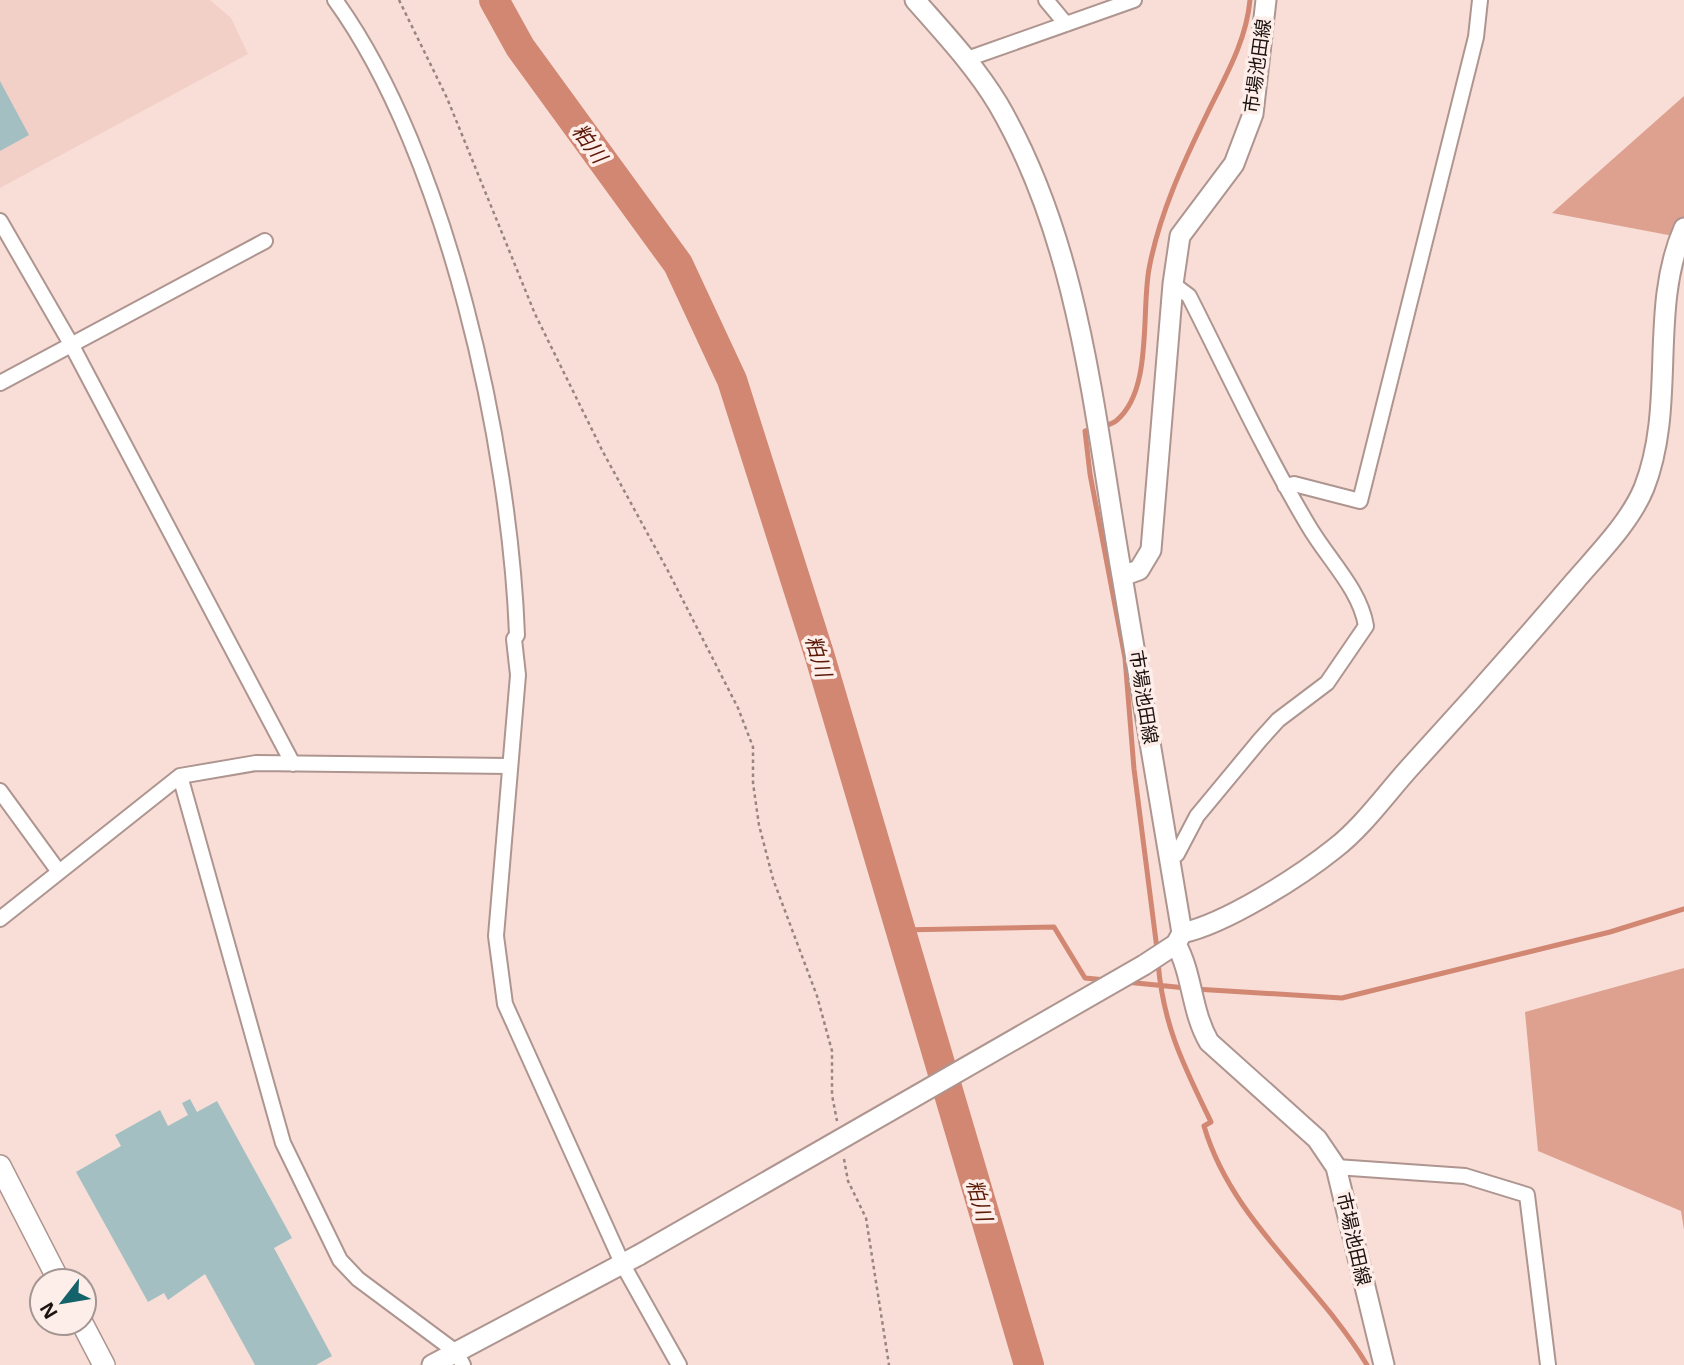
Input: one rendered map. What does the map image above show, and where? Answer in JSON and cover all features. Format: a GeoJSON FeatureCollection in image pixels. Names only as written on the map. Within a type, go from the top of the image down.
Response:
{"type":"FeatureCollection","features":[{"type":"Feature","properties":{"kind":"main road"},"geometry":{"type":"LineString","coordinates":[[0,1166],[53,1267]]}},
{"type":"Feature","properties":{"kind":"main road"},"geometry":{"type":"LineString","coordinates":[[89,1337],[104,1365]]}},
{"type":"Feature","properties":{"kind":"street"},"geometry":{"type":"LineString","coordinates":[[335,0],[355,27],[394,102],[425,182],[458,281],[487,405],[515,581],[517,635],[514,639],[518,675],[496,936],[505,1004],[631,1260],[679,1365]]}},
{"type":"Feature","properties":{"kind":"street"},"geometry":{"type":"LineString","coordinates":[[915,0],[967,59],[998,105],[1039,191],[1063,253],[1122,576]]}},
{"type":"Feature","properties":{"kind":"street"},"geometry":{"type":"LineString","coordinates":[[1046,0],[1066,24]]}},
{"type":"Feature","properties":{"kind":"street"},"geometry":{"type":"LineString","coordinates":[[967,59],[1118,3],[1134,0]]}},
{"type":"Feature","properties":{"kind":"street","name":"市場池田線"},"geometry":{"type":"LineString","coordinates":[[1266,0],[1253,114],[1234,164],[1181,236],[1173,284],[1151,550],[1139,570],[1122,576],[1170,859],[1179,939],[1200,1026],[1209,1042],[1317,1139],[1336,1167],[1384,1365]]}},
{"type":"Feature","properties":{"kind":"street"},"geometry":{"type":"LineString","coordinates":[[1285,486],[1294,484],[1360,501],[1476,37],[1480,0]]}},
{"type":"Feature","properties":{"kind":"street"},"geometry":{"type":"LineString","coordinates":[[0,221],[71,344],[293,764]]}},
{"type":"Feature","properties":{"kind":"street"},"geometry":{"type":"LineString","coordinates":[[432,1365],[459,1358],[631,1260],[1144,965],[1179,939],[1203,929],[1294,877],[1336,848],[1503,665],[1613,536],[1643,491],[1657,448],[1664,390],[1667,287],[1675,248],[1684,228]]}},
{"type":"Feature","properties":{"kind":"street"},"geometry":{"type":"LineString","coordinates":[[0,383],[265,241]]}},
{"type":"Feature","properties":{"kind":"street"},"geometry":{"type":"LineString","coordinates":[[1170,859],[1177,854],[1197,816],[1260,740],[1278,720],[1327,683],[1366,626],[1363,608],[1309,528],[1285,486],[1189,296],[1173,284]]}},
{"type":"Feature","properties":{"kind":"street"},"geometry":{"type":"LineString","coordinates":[[0,919],[180,776],[256,763],[510,766]]}},
{"type":"Feature","properties":{"kind":"street"},"geometry":{"type":"LineString","coordinates":[[180,776],[283,1143],[340,1260],[358,1279],[459,1358]]}},
{"type":"Feature","properties":{"kind":"street"},"geometry":{"type":"LineString","coordinates":[[0,791],[59,872]]}},
{"type":"Feature","properties":{"kind":"street"},"geometry":{"type":"LineString","coordinates":[[1336,1167],[1465,1176],[1527,1195],[1526,1205],[1548,1365]]}},
{"type":"Feature","properties":{"kind":"path"},"geometry":{"type":"LineString","coordinates":[[400,0],[447,98],[536,314],[603,452],[738,708],[753,747],[753,783],[759,825],[773,879],[817,996],[832,1051],[832,1095],[839,1132]]}},
{"type":"Feature","properties":{"kind":"path"},"geometry":{"type":"LineString","coordinates":[[844,1156],[848,1181],[868,1230],[889,1365]]}},
{"type":"Feature","properties":{"kind":"shaded area"},"geometry":{"type":"Polygon","coordinates":[[[0,0],[210,0],[231,18],[248,54],[0,188],[0,0]]]}},
{"type":"Feature","properties":{"kind":"shaded area"},"geometry":{"type":"Polygon","coordinates":[[[1684,96],[1684,238],[1552,213],[1684,96]]]}},
{"type":"Feature","properties":{"kind":"shaded area"},"geometry":{"type":"Polygon","coordinates":[[[1684,968],[1684,1230],[1681,1211],[1538,1151],[1525,1012],[1684,968]]]}},
{"type":"Feature","properties":{"kind":"building"},"geometry":{"type":"Polygon","coordinates":[[[0,81],[29,135],[0,151],[0,81]]]}},
{"type":"Feature","properties":{"kind":"building"},"geometry":{"type":"Polygon","coordinates":[[[190,1099],[197,1112],[217,1101],[292,1238],[274,1248],[332,1356],[316,1365],[255,1365],[205,1274],[168,1300],[164,1293],[148,1302],[76,1172],[121,1146],[115,1135],[160,1110],[168,1126],[188,1115],[182,1103],[190,1099]]]}},
{"type":"Feature","properties":{"kind":"waterway","name":"粕川"},"geometry":{"type":"LineString","coordinates":[[494,0],[520,47],[678,264],[732,380],[820,657],[1029,1365]]}},
{"type":"Feature","properties":{"kind":"waterway"},"geometry":{"type":"LineString","coordinates":[[1157,949],[1134,769],[1125,658],[1090,474],[1085,431],[1116,421],[1128,408],[1136,391],[1141,371],[1147,287],[1153,249],[1181,170],[1239,45],[1250,0]]}},
{"type":"Feature","properties":{"kind":"waterway"},"geometry":{"type":"LineString","coordinates":[[1195,989],[1342,998],[1610,932],[1684,909]]}},
{"type":"Feature","properties":{"kind":"waterway"},"geometry":{"type":"LineString","coordinates":[[900,930],[1054,927],[1085,978],[1106,980]]}},
{"type":"Feature","properties":{"kind":"waterway"},"geometry":{"type":"LineString","coordinates":[[1158,962],[1170,1026],[1211,1122],[1204,1126],[1217,1160],[1234,1192],[1255,1222],[1325,1306],[1367,1365]]}},
{"type":"Feature","properties":{"kind":"waterway"},"geometry":{"type":"LineString","coordinates":[[1126,982],[1186,988]]}}]}
